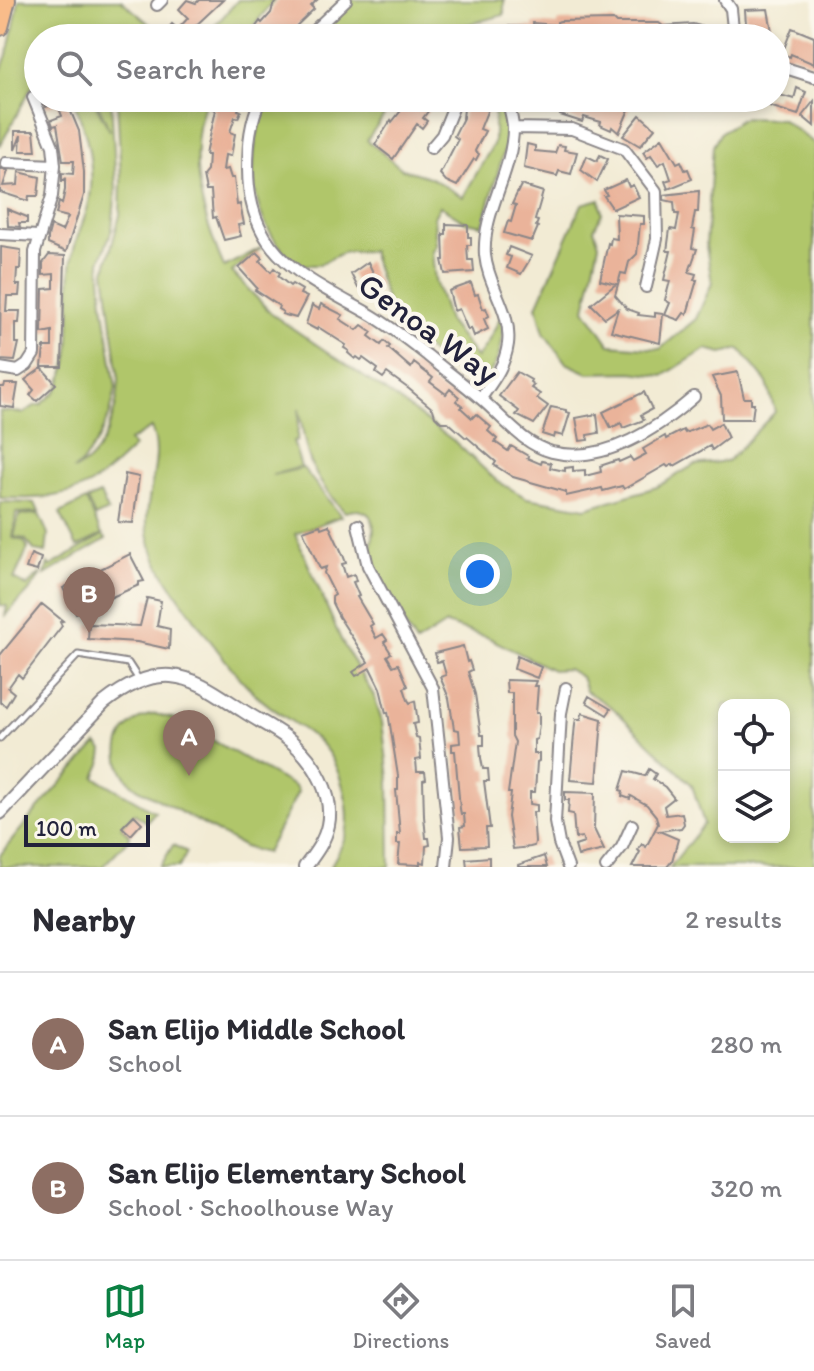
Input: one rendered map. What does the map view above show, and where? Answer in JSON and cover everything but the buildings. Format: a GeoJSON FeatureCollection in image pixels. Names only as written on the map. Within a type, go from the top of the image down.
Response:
{"type":"FeatureCollection","features":[{"type":"Feature","properties":{"kind":"main road"},"geometry":{"type":"LineString","coordinates":[[0,27],[7,0]]}},
{"type":"Feature","properties":{"kind":"street"},"geometry":{"type":"LineString","coordinates":[[321,24],[346,0]]}},
{"type":"Feature","properties":{"kind":"street"},"geometry":{"type":"LineString","coordinates":[[725,0],[731,9],[733,24]]}},
{"type":"Feature","properties":{"kind":"street"},"geometry":{"type":"LineString","coordinates":[[790,69],[814,77]]}},
{"type":"Feature","properties":{"kind":"street"},"geometry":{"type":"LineString","coordinates":[[0,368],[18,371],[27,365],[34,354],[35,252],[52,196],[55,165],[53,146],[39,112]]}},
{"type":"Feature","properties":{"kind":"street","name":"Genoa Way"},"geometry":{"type":"LineString","coordinates":[[255,112],[248,179],[258,221],[272,248],[293,270],[384,323],[481,398],[531,444],[552,452],[576,455],[619,446],[671,417],[694,397]]}},
{"type":"Feature","properties":{"kind":"street"},"geometry":{"type":"LineString","coordinates":[[431,148],[442,135],[451,112]]}},
{"type":"Feature","properties":{"kind":"street"},"geometry":{"type":"LineString","coordinates":[[481,398],[503,366],[508,345],[509,323],[485,257],[486,237],[513,128],[510,112]]}},
{"type":"Feature","properties":{"kind":"street"},"geometry":{"type":"LineString","coordinates":[[513,128],[572,129],[624,149],[656,191],[657,239],[646,287]]}},
{"type":"Feature","properties":{"kind":"street"},"geometry":{"type":"LineString","coordinates":[[6,163],[55,165]]}},
{"type":"Feature","properties":{"kind":"street"},"geometry":{"type":"LineString","coordinates":[[0,234],[39,236]]}},
{"type":"Feature","properties":{"kind":"street"},"geometry":{"type":"LineString","coordinates":[[358,525],[368,566],[433,688],[449,837],[446,867]]}},
{"type":"Feature","properties":{"kind":"street"},"geometry":{"type":"LineString","coordinates":[[0,813],[104,703],[119,691],[140,681],[169,676],[200,684],[292,742],[314,765],[326,793],[329,823],[318,850],[305,867]]}},
{"type":"Feature","properties":{"kind":"street"},"geometry":{"type":"LineString","coordinates":[[566,688],[561,713],[555,822],[568,867]]}},
{"type":"Feature","properties":{"kind":"street"},"geometry":{"type":"LineString","coordinates":[[606,867],[622,847],[632,825]]}},
{"type":"Feature","properties":{"kind":"lane"},"geometry":{"type":"LineString","coordinates":[[0,738],[78,655],[128,663],[140,681]]}},
{"type":"Feature","properties":{"kind":"green space"},"geometry":{"type":"Polygon","coordinates":[[[19,0],[121,0],[149,24],[77,24],[77,20],[76,24],[24,24],[24,101],[0,146],[0,74],[10,46],[19,0]]]}},
{"type":"Feature","properties":{"kind":"green space"},"geometry":{"type":"Polygon","coordinates":[[[238,0],[274,0],[255,24],[217,24],[238,0]]]}},
{"type":"Feature","properties":{"kind":"green space"},"geometry":{"type":"Polygon","coordinates":[[[352,0],[504,0],[504,15],[469,24],[327,24],[352,0]]]}},
{"type":"Feature","properties":{"kind":"green space"},"geometry":{"type":"Polygon","coordinates":[[[78,112],[100,112],[110,131],[101,112],[112,112],[116,188],[112,229],[100,262],[116,388],[110,414],[98,440],[82,463],[73,470],[93,456],[101,444],[112,418],[118,391],[105,271],[120,215],[118,112],[203,112],[197,141],[199,184],[209,226],[224,267],[261,248],[232,272],[273,315],[454,441],[497,481],[527,498],[586,508],[657,487],[694,465],[728,461],[775,412],[767,383],[740,349],[722,353],[706,349],[663,376],[631,372],[588,373],[566,363],[544,333],[537,306],[582,204],[600,199],[602,213],[594,229],[599,244],[585,309],[610,345],[660,349],[696,319],[712,283],[706,246],[713,146],[721,132],[743,118],[781,119],[814,143],[814,867],[670,867],[704,824],[692,785],[613,708],[586,691],[581,677],[568,669],[552,670],[487,637],[446,624],[416,643],[380,581],[371,553],[372,520],[361,510],[345,512],[324,488],[308,454],[299,409],[297,440],[293,441],[301,467],[272,475],[303,468],[341,516],[295,534],[342,642],[374,696],[382,722],[389,778],[390,867],[330,867],[343,842],[348,823],[342,783],[331,758],[316,739],[268,705],[245,683],[177,594],[152,549],[147,512],[156,451],[151,428],[129,441],[134,447],[89,485],[52,496],[0,498],[0,411],[24,413],[41,405],[54,393],[67,363],[74,247],[91,193],[89,151],[78,112]]]}},
{"type":"Feature","properties":{"kind":"green space"},"geometry":{"type":"Polygon","coordinates":[[[264,112],[386,112],[367,140],[402,169],[429,177],[463,197],[494,143],[494,112],[504,112],[506,144],[483,225],[466,222],[440,206],[434,217],[436,245],[432,251],[435,280],[448,321],[477,358],[501,316],[499,354],[492,370],[479,385],[472,385],[393,322],[371,251],[344,252],[318,265],[298,265],[281,247],[259,208],[254,187],[253,165],[264,112]]]}},
{"type":"Feature","properties":{"kind":"green space"},"geometry":{"type":"Polygon","coordinates":[[[100,494],[108,511],[95,517],[87,500],[100,494]]]}},
{"type":"Feature","properties":{"kind":"green space"},"geometry":{"type":"Polygon","coordinates":[[[86,500],[102,535],[77,547],[60,513],[86,500]]]}},
{"type":"Feature","properties":{"kind":"green space"},"geometry":{"type":"Polygon","coordinates":[[[0,502],[35,503],[39,512],[16,513],[13,538],[24,541],[28,548],[14,579],[27,586],[41,573],[5,617],[7,606],[0,605],[0,502]]]}},
{"type":"Feature","properties":{"kind":"green space"},"geometry":{"type":"Polygon","coordinates":[[[39,514],[48,534],[46,553],[35,551],[25,539],[14,537],[19,515],[39,514]]]}},
{"type":"Feature","properties":{"kind":"green space"},"geometry":{"type":"Polygon","coordinates":[[[103,535],[106,539],[45,575],[48,564],[51,566],[103,535]]]}},
{"type":"Feature","properties":{"kind":"green space"},"geometry":{"type":"Polygon","coordinates":[[[155,714],[175,719],[295,787],[298,792],[266,853],[244,847],[137,788],[127,778],[121,768],[119,745],[131,725],[155,714]]]}},
{"type":"Feature","properties":{"kind":"green space"},"geometry":{"type":"Polygon","coordinates":[[[97,744],[103,750],[95,777],[155,812],[146,822],[134,813],[121,827],[129,835],[128,840],[102,867],[0,867],[0,855],[97,744]]]}},
{"type":"Feature","properties":{"kind":"green space"},"geometry":{"type":"Polygon","coordinates":[[[173,845],[187,852],[179,867],[160,867],[173,845]]]}},
{"type":"Feature","properties":{"kind":"place","name":"San Elijo Elementary School"},"geometry":{"type":"Point","coordinates":[89,633]}},
{"type":"Feature","properties":{"kind":"place","name":"San Elijo Middle School"},"geometry":{"type":"Point","coordinates":[189,776]}}]}
